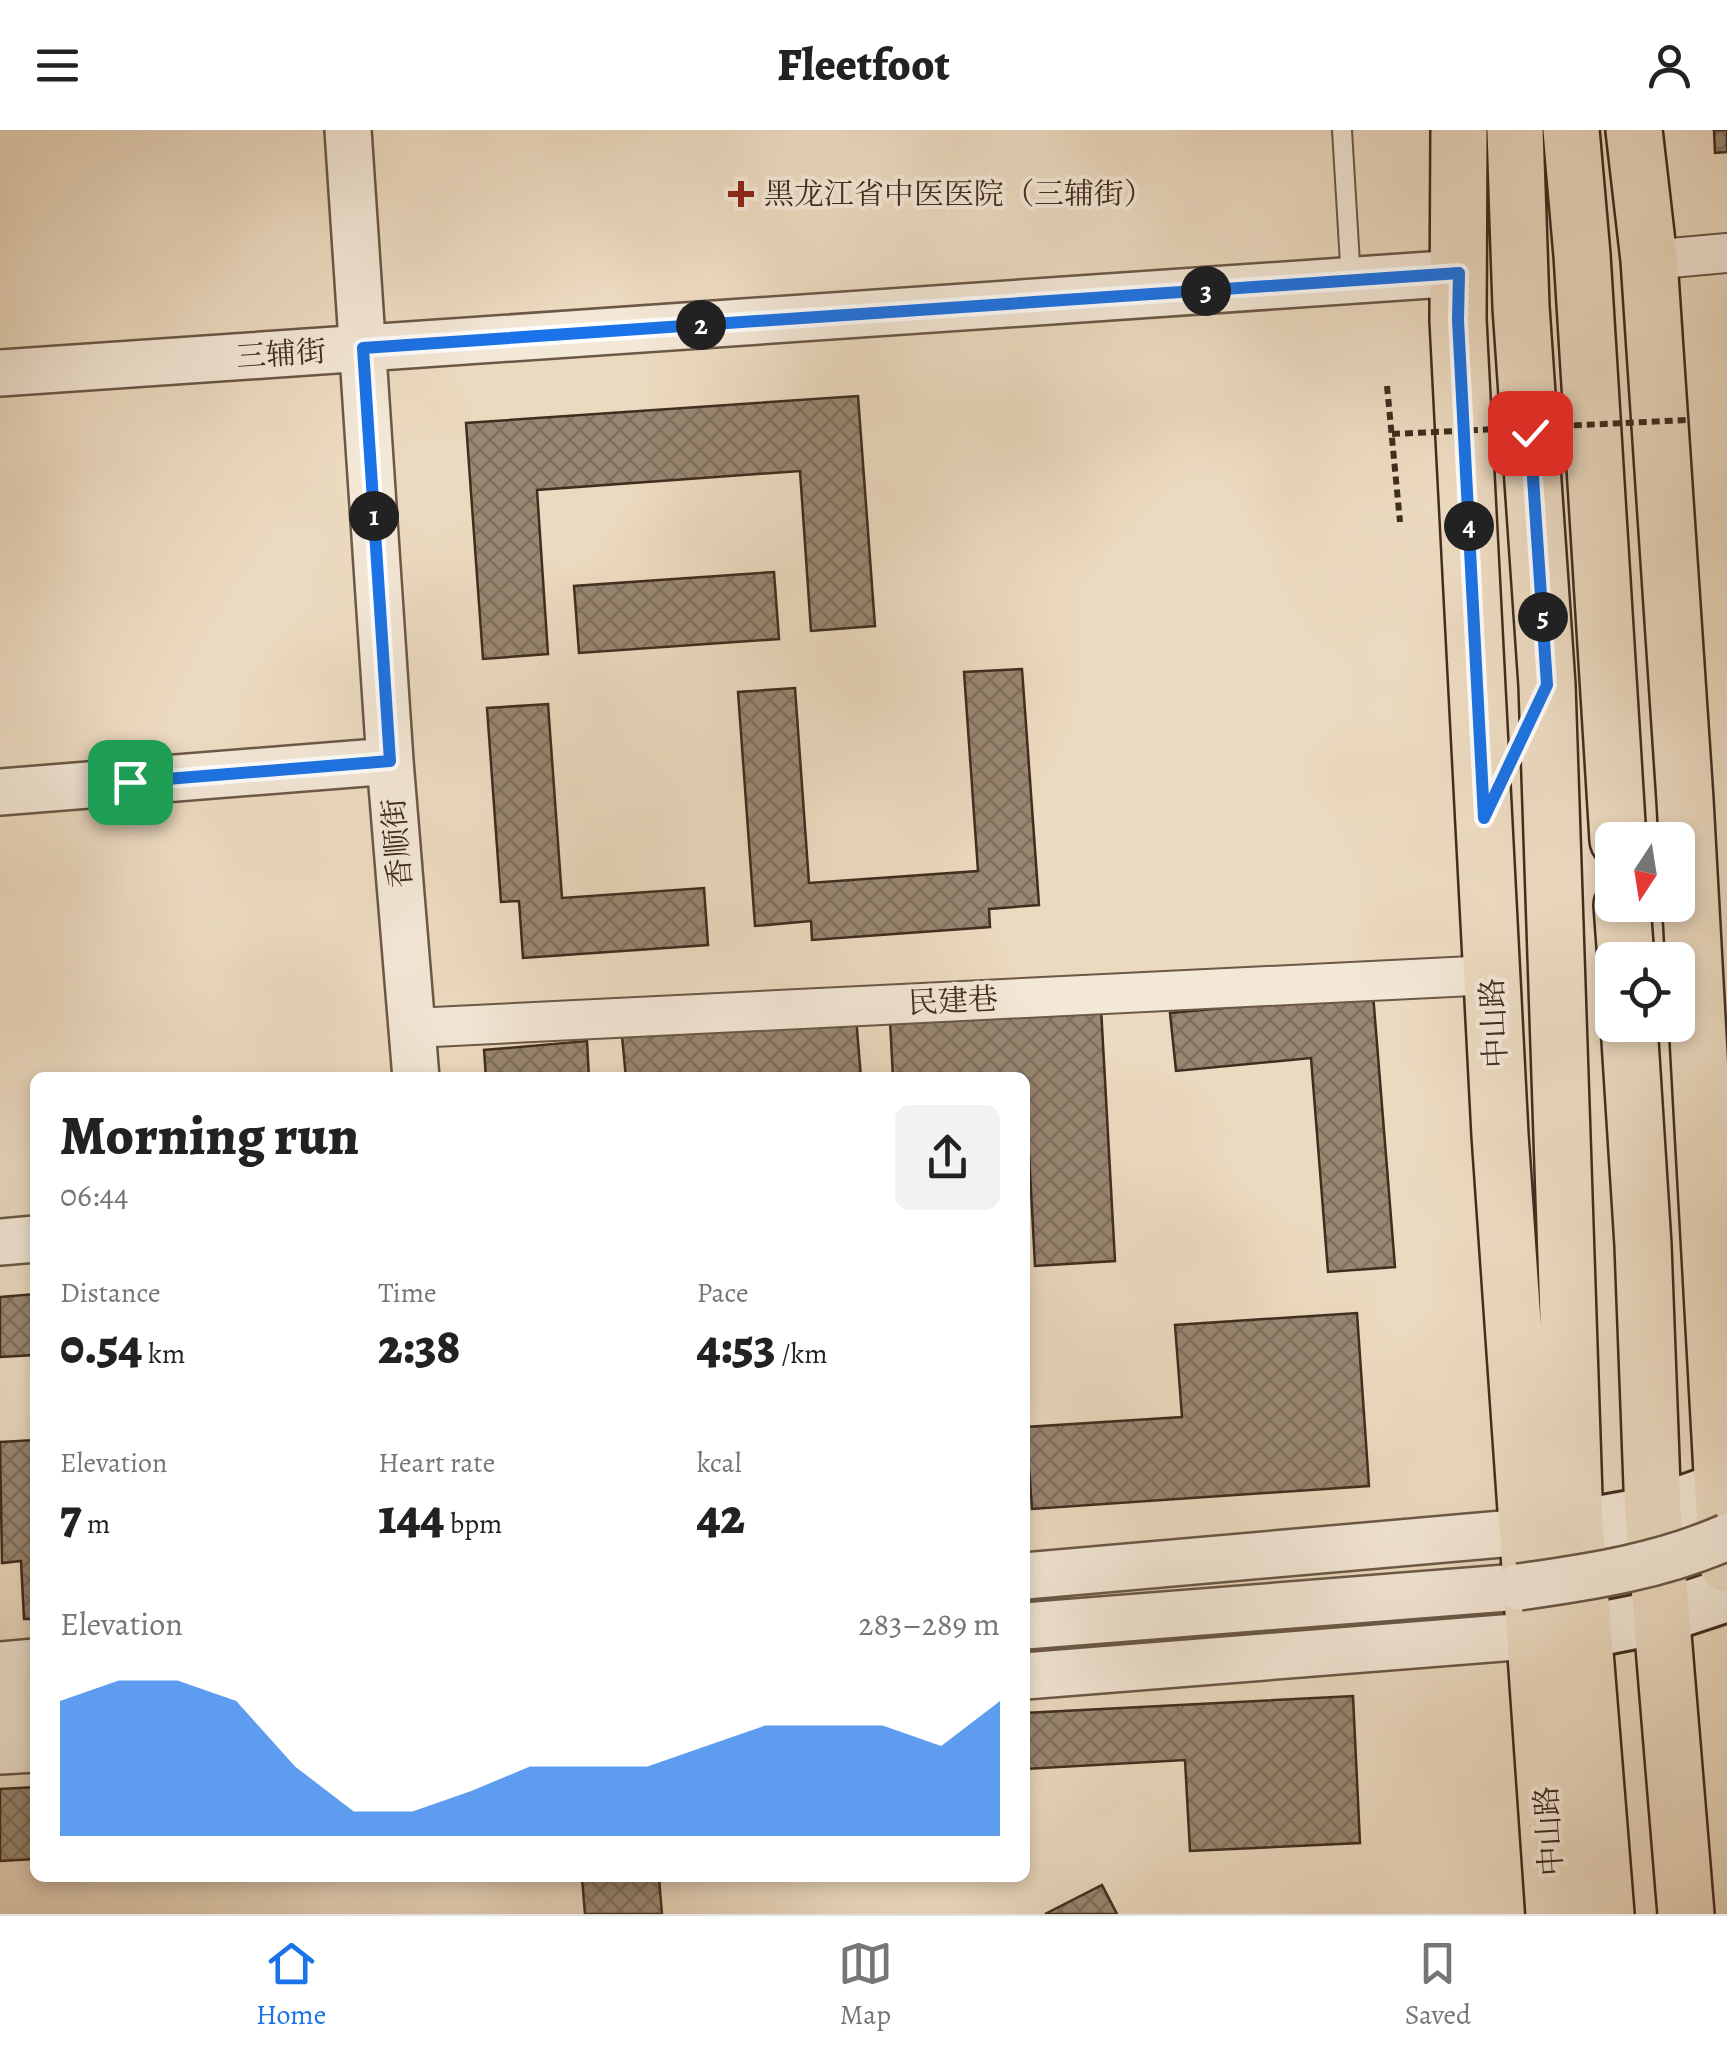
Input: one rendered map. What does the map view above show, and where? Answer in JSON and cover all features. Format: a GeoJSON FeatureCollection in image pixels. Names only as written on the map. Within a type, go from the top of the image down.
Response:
{"type":"FeatureCollection","features":[{"type":"Feature","properties":{"kind":"main road","name":"中山路"},"geometry":{"type":"LineString","coordinates":[[1515,130],[1521,307],[1547,685],[1552,1530]]}},
{"type":"Feature","properties":{"kind":"main road"},"geometry":{"type":"LineString","coordinates":[[1570,130],[1588,336],[1617,822]]}},
{"type":"Feature","properties":{"kind":"main road"},"geometry":{"type":"LineString","coordinates":[[1588,336],[1630,130]]}},
{"type":"Feature","properties":{"kind":"main road"},"geometry":{"type":"LineString","coordinates":[[1630,130],[1649,260],[1670,820],[1721,1324],[1727,1564]]}},
{"type":"Feature","properties":{"kind":"main road","name":"中山路"},"geometry":{"type":"LineString","coordinates":[[1460,143],[1458,320],[1492,975],[1552,1530],[1559,1633],[1554,1914]]}},
{"type":"Feature","properties":{"kind":"main road"},"geometry":{"type":"LineString","coordinates":[[1460,143],[1521,307]]}},
{"type":"Feature","properties":{"kind":"main road"},"geometry":{"type":"LineString","coordinates":[[1484,818],[1547,685]]}},
{"type":"Feature","properties":{"kind":"main road"},"geometry":{"type":"LineString","coordinates":[[1611,725],[1661,783],[1670,820]]}},
{"type":"Feature","properties":{"kind":"main road"},"geometry":{"type":"LineString","coordinates":[[1631,1042],[1653,1513],[1686,1914]]}},
{"type":"Feature","properties":{"kind":"main road"},"geometry":{"type":"LineString","coordinates":[[1552,1530],[1726,1504]]}},
{"type":"Feature","properties":{"kind":"main road"},"geometry":{"type":"LineString","coordinates":[[1559,1633],[1660,1618],[1727,1595]]}},
{"type":"Feature","properties":{"kind":"main road","name":"中山路"},"geometry":{"type":"LineString","coordinates":[[1559,1633],[1606,1914]]}},
{"type":"Feature","properties":{"kind":"street","name":"香顺街"},"geometry":{"type":"LineString","coordinates":[[348,130],[390,761],[416,1072]]}},
{"type":"Feature","properties":{"kind":"street"},"geometry":{"type":"LineString","coordinates":[[1649,260],[1727,253]]}},
{"type":"Feature","properties":{"kind":"street","name":"三辅街"},"geometry":{"type":"LineString","coordinates":[[0,374],[1459,273]]}},
{"type":"Feature","properties":{"kind":"street"},"geometry":{"type":"LineString","coordinates":[[0,792],[390,761]]}},
{"type":"Feature","properties":{"kind":"street","name":"民建巷"},"geometry":{"type":"LineString","coordinates":[[414,1028],[1492,975]]}},
{"type":"Feature","properties":{"kind":"street"},"geometry":{"type":"LineString","coordinates":[[0,1242],[30,1239]]}},
{"type":"Feature","properties":{"kind":"street"},"geometry":{"type":"LineString","coordinates":[[1030,1626],[1584,1578],[1688,1554],[1726,1504]]}},
{"type":"Feature","properties":{"kind":"street"},"geometry":{"type":"LineString","coordinates":[[1030,1576],[1552,1530]]}},
{"type":"Feature","properties":{"kind":"street"},"geometry":{"type":"LineString","coordinates":[[1030,1676],[1559,1633]]}},
{"type":"Feature","properties":{"kind":"street"},"geometry":{"type":"LineString","coordinates":[[0,1665],[30,1662]]}},
{"type":"Feature","properties":{"kind":"street"},"geometry":{"type":"LineString","coordinates":[[0,1709],[30,1706]]}},
{"type":"Feature","properties":{"kind":"street"},"geometry":{"type":"LineString","coordinates":[[0,1750],[30,1748]]}},
{"type":"Feature","properties":{"kind":"lane"},"geometry":{"type":"LineString","coordinates":[[1342,130],[1351,281]]}},
{"type":"Feature","properties":{"kind":"path"},"geometry":{"type":"LineString","coordinates":[[1387,386],[1400,522]]}},
{"type":"Feature","properties":{"kind":"path"},"geometry":{"type":"LineString","coordinates":[[1392,434],[1686,420]]}},
{"type":"Feature","properties":{"kind":"building"},"geometry":{"type":"Polygon","coordinates":[[[1714,130],[1727,130],[1727,152],[1715,153],[1714,130]]]}},
{"type":"Feature","properties":{"kind":"building"},"geometry":{"type":"Polygon","coordinates":[[[858,396],[875,626],[811,631],[800,471],[537,490],[548,654],[483,659],[466,423],[858,396]]]}},
{"type":"Feature","properties":{"kind":"building"},"geometry":{"type":"Polygon","coordinates":[[[774,572],[779,639],[579,653],[574,586],[774,572]]]}},
{"type":"Feature","properties":{"kind":"building"},"geometry":{"type":"Polygon","coordinates":[[[1022,669],[1039,905],[989,909],[990,927],[812,940],[811,921],[755,926],[738,692],[795,688],[809,883],[978,871],[964,672],[1022,669]]]}},
{"type":"Feature","properties":{"kind":"building"},"geometry":{"type":"Polygon","coordinates":[[[548,704],[562,898],[704,888],[708,945],[523,958],[519,901],[501,902],[487,708],[548,704]]]}},
{"type":"Feature","properties":{"kind":"building"},"geometry":{"type":"Polygon","coordinates":[[[1373,994],[1395,1267],[1328,1272],[1311,1058],[1176,1071],[1170,1013],[1373,994]]]}},
{"type":"Feature","properties":{"kind":"building"},"geometry":{"type":"Polygon","coordinates":[[[1101,1008],[1115,1261],[1035,1266],[1030,1072],[893,1072],[890,1020],[1101,1008]]]}},
{"type":"Feature","properties":{"kind":"building"},"geometry":{"type":"Polygon","coordinates":[[[856,1017],[861,1072],[625,1072],[622,1036],[856,1017]]]}},
{"type":"Feature","properties":{"kind":"building"},"geometry":{"type":"Polygon","coordinates":[[[587,1041],[589,1072],[486,1072],[484,1050],[587,1041]]]}},
{"type":"Feature","properties":{"kind":"building"},"geometry":{"type":"Polygon","coordinates":[[[30,1294],[30,1355],[0,1357],[0,1297],[30,1294]]]}},
{"type":"Feature","properties":{"kind":"building"},"geometry":{"type":"Polygon","coordinates":[[[1357,1313],[1369,1486],[1032,1509],[1030,1427],[1182,1417],[1175,1325],[1357,1313]]]}},
{"type":"Feature","properties":{"kind":"building"},"geometry":{"type":"Polygon","coordinates":[[[30,1440],[30,1619],[24,1619],[21,1561],[2,1563],[0,1442],[30,1440]]]}},
{"type":"Feature","properties":{"kind":"building"},"geometry":{"type":"Polygon","coordinates":[[[1353,1696],[1360,1843],[1190,1851],[1185,1760],[1030,1769],[1030,1713],[1353,1696]]]}},
{"type":"Feature","properties":{"kind":"building"},"geometry":{"type":"Polygon","coordinates":[[[30,1787],[30,1859],[0,1861],[0,1789],[30,1787]]]}},
{"type":"Feature","properties":{"kind":"building"},"geometry":{"type":"Polygon","coordinates":[[[582,1882],[659,1882],[662,1914],[585,1914],[582,1882]]]}},
{"type":"Feature","properties":{"kind":"building"},"geometry":{"type":"Polygon","coordinates":[[[1102,1885],[1117,1914],[1045,1914],[1102,1885]]]}},
{"type":"Feature","properties":{"kind":"place","name":"黑龙江省中医医院（三辅街）"},"geometry":{"type":"Point","coordinates":[741,194]}},
{"type":"Feature","properties":{"kind":"route"},"geometry":{"type":"LineString","coordinates":[[130,782],[390,761],[363,348],[1459,273],[1458,320],[1484,818],[1547,685],[1530,433]]}}]}
